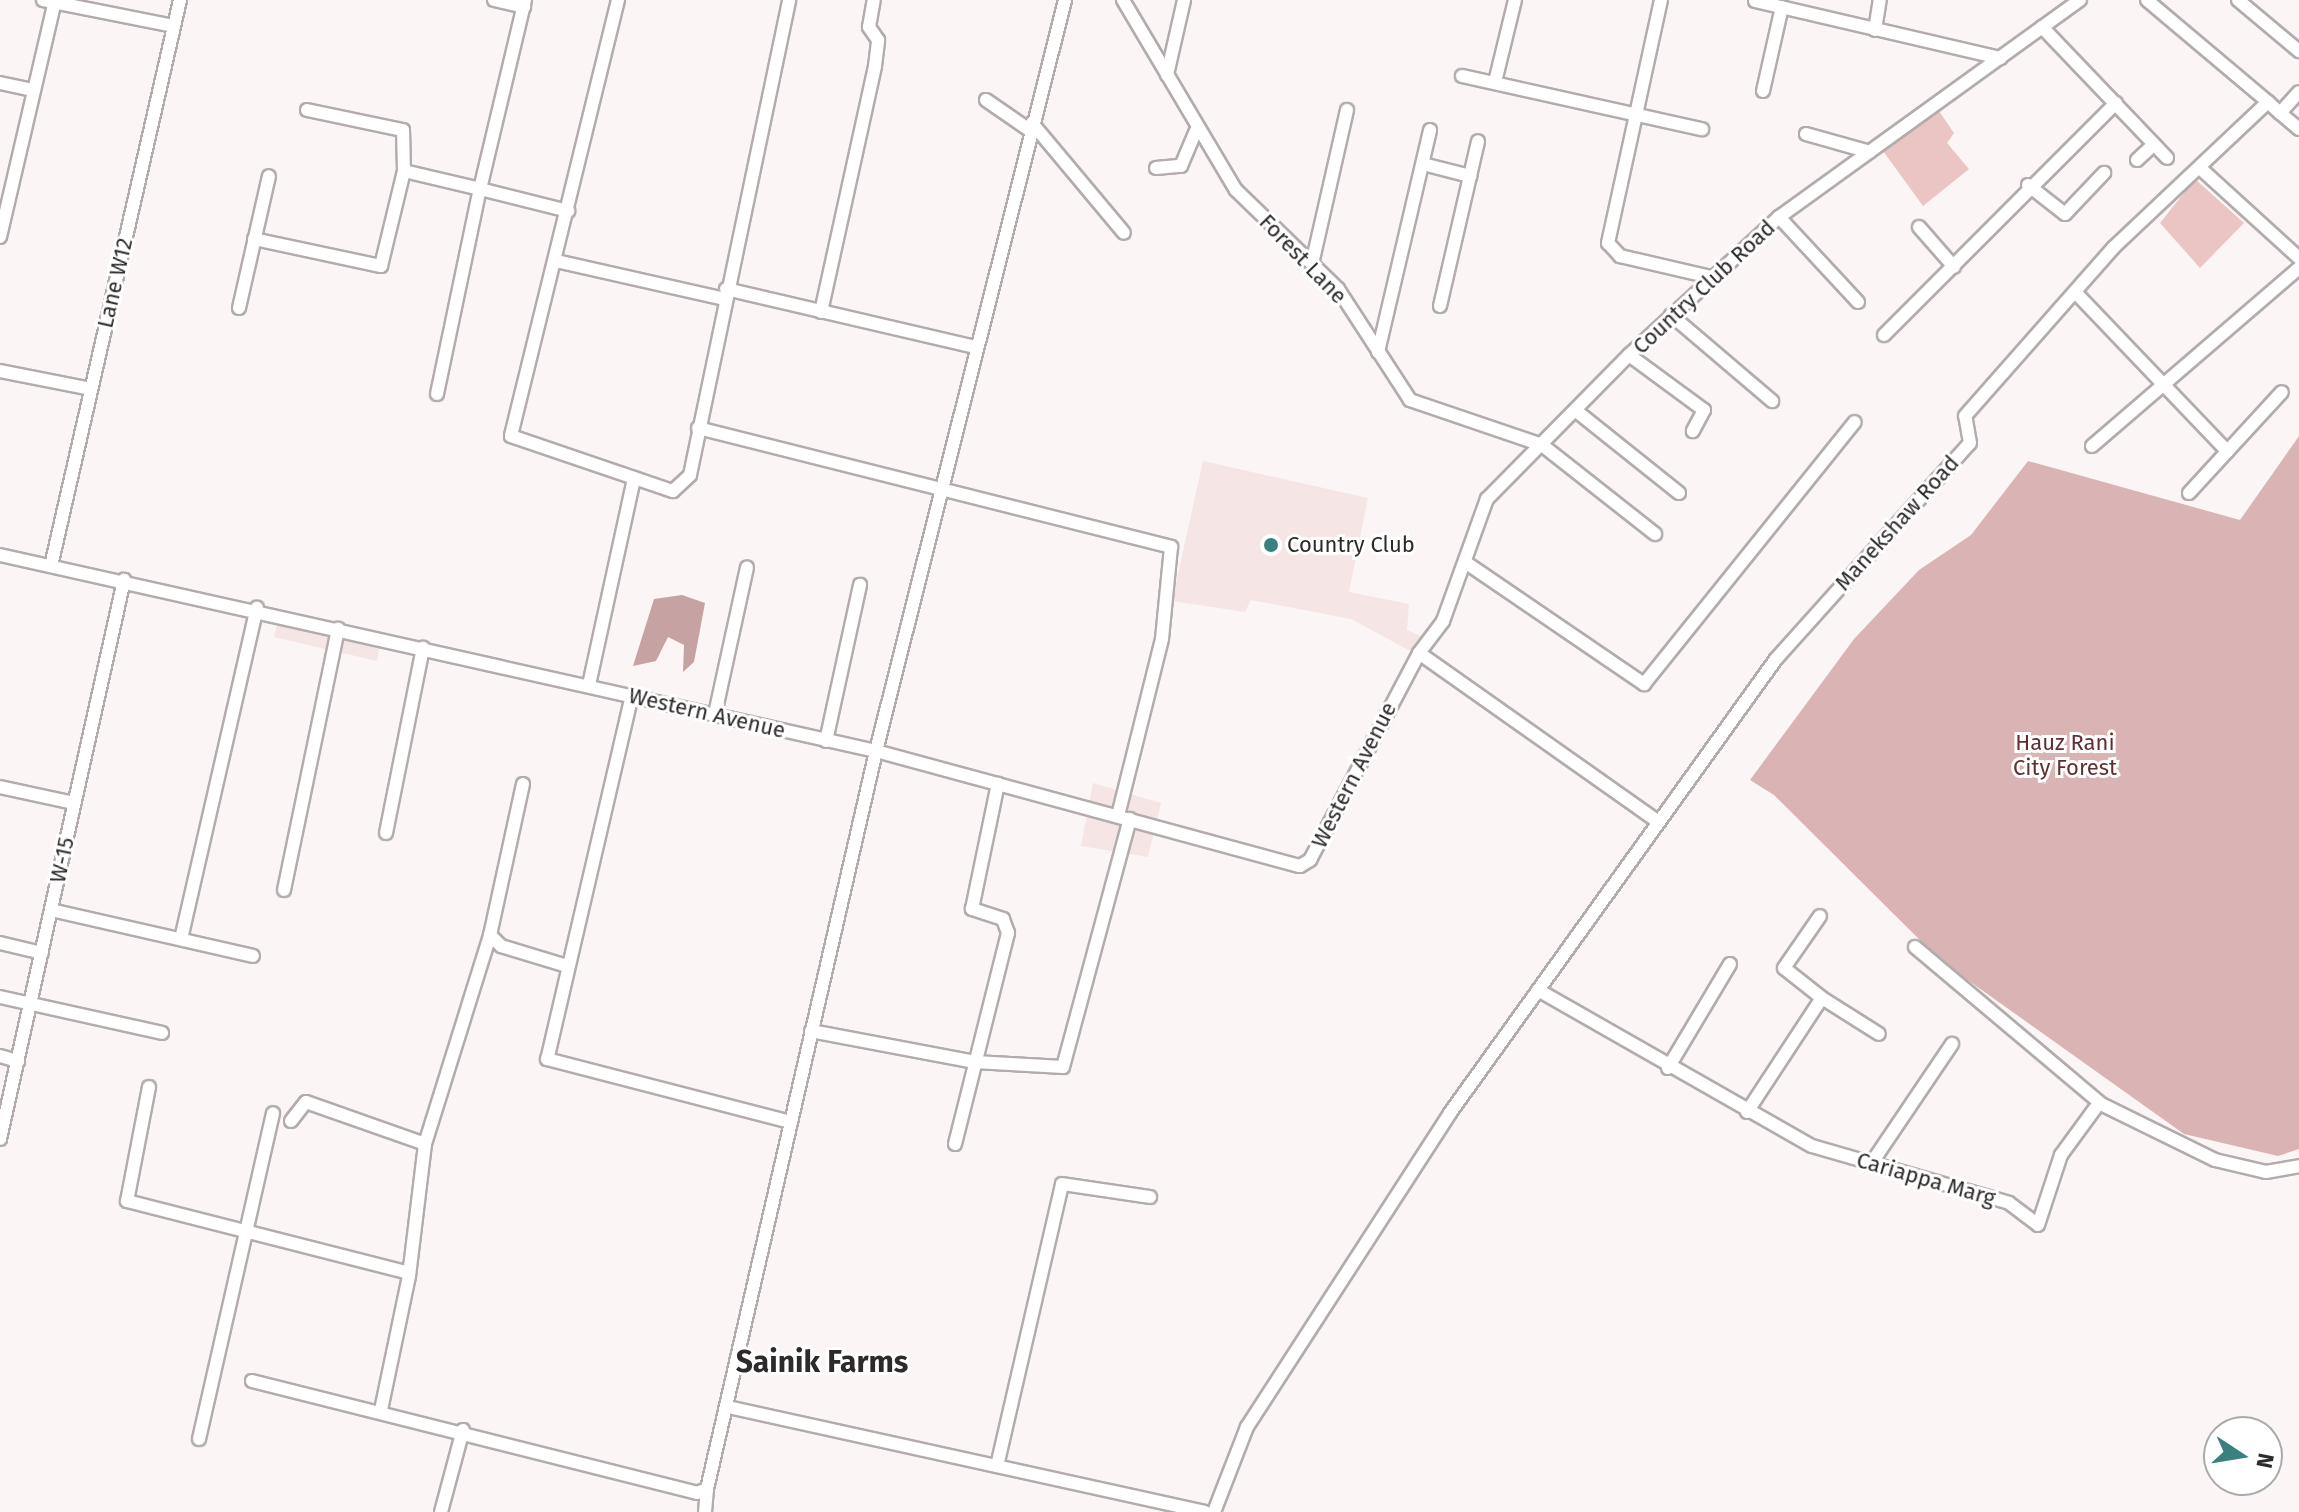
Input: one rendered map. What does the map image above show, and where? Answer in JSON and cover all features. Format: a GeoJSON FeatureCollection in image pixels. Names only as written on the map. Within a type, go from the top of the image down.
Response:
{"type":"FeatureCollection","features":[{"type":"Feature","properties":{"kind":"street","name":"Lane W12"},"geometry":{"type":"LineString","coordinates":[[51,566],[180,0]]}},
{"type":"Feature","properties":{"kind":"street"},"geometry":{"type":"LineString","coordinates":[[437,394],[480,189],[525,3],[494,0]]}},
{"type":"Feature","properties":{"kind":"street"},"geometry":{"type":"LineString","coordinates":[[618,0],[511,436],[668,490],[683,487],[698,428],[789,0]]}},
{"type":"Feature","properties":{"kind":"street"},"geometry":{"type":"LineString","coordinates":[[821,312],[875,66],[878,40],[869,27],[874,0]]}},
{"type":"Feature","properties":{"kind":"street"},"geometry":{"type":"LineString","coordinates":[[705,1512],[707,1489],[876,751],[1030,126],[1065,0]]}},
{"type":"Feature","properties":{"kind":"street","name":"Forest Lane"},"geometry":{"type":"LineString","coordinates":[[1123,0],[1196,131],[1236,190],[1312,264],[1421,406],[1542,445]]}},
{"type":"Feature","properties":{"kind":"street"},"geometry":{"type":"LineString","coordinates":[[1167,75],[1184,0]]}},
{"type":"Feature","properties":{"kind":"street"},"geometry":{"type":"LineString","coordinates":[[1495,82],[1515,0]]}},
{"type":"Feature","properties":{"kind":"street"},"geometry":{"type":"LineString","coordinates":[[1661,0],[1609,248],[1710,277]]}},
{"type":"Feature","properties":{"kind":"street"},"geometry":{"type":"LineString","coordinates":[[1875,30],[1880,0]]}},
{"type":"Feature","properties":{"kind":"street","name":"Country Club Road"},"geometry":{"type":"LineString","coordinates":[[1419,653],[1438,629],[1487,499],[1629,355],[1710,277],[1779,217],[2080,0]]}},
{"type":"Feature","properties":{"kind":"street"},"geometry":{"type":"LineString","coordinates":[[2147,0],[2299,129]]}},
{"type":"Feature","properties":{"kind":"street"},"geometry":{"type":"LineString","coordinates":[[2238,0],[2299,51]]}},
{"type":"Feature","properties":{"kind":"street"},"geometry":{"type":"LineString","coordinates":[[0,237],[51,1],[93,6],[173,26]]}},
{"type":"Feature","properties":{"kind":"street"},"geometry":{"type":"LineString","coordinates":[[1755,1],[2000,58]]}},
{"type":"Feature","properties":{"kind":"street"},"geometry":{"type":"LineString","coordinates":[[1763,91],[1782,7]]}},
{"type":"Feature","properties":{"kind":"street"},"geometry":{"type":"LineString","coordinates":[[2042,27],[2167,158]]}},
{"type":"Feature","properties":{"kind":"street"},"geometry":{"type":"LineString","coordinates":[[1462,76],[1637,111],[1702,129]]}},
{"type":"Feature","properties":{"kind":"street"},"geometry":{"type":"LineString","coordinates":[[0,83],[33,90]]}},
{"type":"Feature","properties":{"kind":"street"},"geometry":{"type":"LineString","coordinates":[[2280,113],[2299,92]]}},
{"type":"Feature","properties":{"kind":"street"},"geometry":{"type":"LineString","coordinates":[[986,100],[1030,126],[1124,233]]}},
{"type":"Feature","properties":{"kind":"street","name":"Manekshaw Road"},"geometry":{"type":"LineString","coordinates":[[1657,821],[1776,659],[1970,443],[1965,416],[2124,237],[2268,102]]}},
{"type":"Feature","properties":{"kind":"street"},"geometry":{"type":"LineString","coordinates":[[1884,335],[1954,267],[2028,185],[2116,103]]}},
{"type":"Feature","properties":{"kind":"street"},"geometry":{"type":"LineString","coordinates":[[254,239],[381,266],[404,171],[403,130],[307,110]]}},
{"type":"Feature","properties":{"kind":"street"},"geometry":{"type":"LineString","coordinates":[[1312,264],[1347,110]]}},
{"type":"Feature","properties":{"kind":"street"},"geometry":{"type":"LineString","coordinates":[[1378,352],[1430,130]]}},
{"type":"Feature","properties":{"kind":"street"},"geometry":{"type":"LineString","coordinates":[[1156,168],[1181,166],[1196,131]]}},
{"type":"Feature","properties":{"kind":"street"},"geometry":{"type":"LineString","coordinates":[[1806,134],[1870,152]]}},
{"type":"Feature","properties":{"kind":"street"},"geometry":{"type":"LineString","coordinates":[[1440,306],[1478,141]]}},
{"type":"Feature","properties":{"kind":"street"},"geometry":{"type":"LineString","coordinates":[[2137,160],[2154,144]]}},
{"type":"Feature","properties":{"kind":"street"},"geometry":{"type":"LineString","coordinates":[[1423,164],[1470,176]]}},
{"type":"Feature","properties":{"kind":"street"},"geometry":{"type":"LineString","coordinates":[[2200,168],[2299,258]]}},
{"type":"Feature","properties":{"kind":"street"},"geometry":{"type":"LineString","coordinates":[[404,171],[568,211]]}},
{"type":"Feature","properties":{"kind":"street"},"geometry":{"type":"LineString","coordinates":[[2028,185],[2065,214],[2104,173]]}},
{"type":"Feature","properties":{"kind":"street"},"geometry":{"type":"LineString","coordinates":[[239,308],[269,176]]}},
{"type":"Feature","properties":{"kind":"street"},"geometry":{"type":"LineString","coordinates":[[1779,217],[1858,302]]}},
{"type":"Feature","properties":{"kind":"street"},"geometry":{"type":"LineString","coordinates":[[1919,227],[1954,267]]}},
{"type":"Feature","properties":{"kind":"street"},"geometry":{"type":"LineString","coordinates":[[556,261],[821,312],[976,347]]}},
{"type":"Feature","properties":{"kind":"street"},"geometry":{"type":"LineString","coordinates":[[2092,446],[2165,391],[2299,268]]}},
{"type":"Feature","properties":{"kind":"street"},"geometry":{"type":"LineString","coordinates":[[2076,293],[2165,391],[2227,451]]}},
{"type":"Feature","properties":{"kind":"street"},"geometry":{"type":"LineString","coordinates":[[1671,315],[1772,401]]}},
{"type":"Feature","properties":{"kind":"street"},"geometry":{"type":"LineString","coordinates":[[1629,355],[1704,410],[1693,431]]}},
{"type":"Feature","properties":{"kind":"street"},"geometry":{"type":"LineString","coordinates":[[0,371],[91,389]]}},
{"type":"Feature","properties":{"kind":"street"},"geometry":{"type":"LineString","coordinates":[[2189,493],[2282,392]]}},
{"type":"Feature","properties":{"kind":"street"},"geometry":{"type":"LineString","coordinates":[[1575,410],[1679,493]]}},
{"type":"Feature","properties":{"kind":"street"},"geometry":{"type":"LineString","coordinates":[[1465,562],[1644,684],[1855,422]]}},
{"type":"Feature","properties":{"kind":"street"},"geometry":{"type":"LineString","coordinates":[[698,428],[942,485],[1176,553],[1124,817],[1063,1067],[975,1062],[811,1031]]}},
{"type":"Feature","properties":{"kind":"street"},"geometry":{"type":"LineString","coordinates":[[1542,445],[1655,534]]}},
{"type":"Feature","properties":{"kind":"street"},"geometry":{"type":"LineString","coordinates":[[589,685],[634,478]]}},
{"type":"Feature","properties":{"kind":"street","name":"Western Avenue"},"geometry":{"type":"LineString","coordinates":[[0,555],[257,608],[876,751],[1305,865],[1419,653]]}},
{"type":"Feature","properties":{"kind":"street"},"geometry":{"type":"LineString","coordinates":[[715,714],[747,567]]}},
{"type":"Feature","properties":{"kind":"street","name":"W-15"},"geometry":{"type":"LineString","coordinates":[[0,1139],[124,580]]}},
{"type":"Feature","properties":{"kind":"street"},"geometry":{"type":"LineString","coordinates":[[826,741],[860,585]]}},
{"type":"Feature","properties":{"kind":"street"},"geometry":{"type":"LineString","coordinates":[[181,939],[257,608]]}},
{"type":"Feature","properties":{"kind":"street"},"geometry":{"type":"LineString","coordinates":[[284,890],[338,629]]}},
{"type":"Feature","properties":{"kind":"street"},"geometry":{"type":"LineString","coordinates":[[386,833],[423,648]]}},
{"type":"Feature","properties":{"kind":"street"},"geometry":{"type":"LineString","coordinates":[[1214,1512],[1247,1427],[1538,990],[1657,821],[1419,653]]}},
{"type":"Feature","properties":{"kind":"street"},"geometry":{"type":"LineString","coordinates":[[632,695],[567,966],[548,1061],[790,1122]]}},
{"type":"Feature","properties":{"kind":"street"},"geometry":{"type":"LineString","coordinates":[[381,1410],[409,1273],[425,1144],[490,935],[523,784]]}},
{"type":"Feature","properties":{"kind":"street"},"geometry":{"type":"LineString","coordinates":[[955,1144],[1008,933],[1003,919],[972,909],[998,784]]}},
{"type":"Feature","properties":{"kind":"street"},"geometry":{"type":"LineString","coordinates":[[0,787],[74,803]]}},
{"type":"Feature","properties":{"kind":"street"},"geometry":{"type":"LineString","coordinates":[[51,910],[253,956]]}},
{"type":"Feature","properties":{"kind":"street"},"geometry":{"type":"LineString","coordinates":[[1820,916],[1783,965],[1820,1000],[1879,1034]]}},
{"type":"Feature","properties":{"kind":"street"},"geometry":{"type":"LineString","coordinates":[[490,935],[501,946],[567,966]]}},
{"type":"Feature","properties":{"kind":"street"},"geometry":{"type":"LineString","coordinates":[[0,943],[42,953]]}},
{"type":"Feature","properties":{"kind":"street"},"geometry":{"type":"LineString","coordinates":[[1915,947],[2100,1103],[2215,1160],[2266,1172],[2299,1166]]}},
{"type":"Feature","properties":{"kind":"street"},"geometry":{"type":"LineString","coordinates":[[1668,1068],[1730,964]]}},
{"type":"Feature","properties":{"kind":"street","name":"Cariappa Marg"},"geometry":{"type":"LineString","coordinates":[[1538,990],[1668,1068],[1812,1146],[2009,1203],[2019,1217],[2042,1225],[2061,1155],[2084,1113],[2100,1103]]}},
{"type":"Feature","properties":{"kind":"street"},"geometry":{"type":"LineString","coordinates":[[0,997],[162,1033]]}},
{"type":"Feature","properties":{"kind":"street"},"geometry":{"type":"LineString","coordinates":[[1747,1112],[1820,1000]]}},
{"type":"Feature","properties":{"kind":"street"},"geometry":{"type":"LineString","coordinates":[[1871,1164],[1952,1044]]}},
{"type":"Feature","properties":{"kind":"street"},"geometry":{"type":"LineString","coordinates":[[0,1056],[18,1061]]}},
{"type":"Feature","properties":{"kind":"street"},"geometry":{"type":"LineString","coordinates":[[149,1087],[127,1201],[244,1237],[409,1273]]}},
{"type":"Feature","properties":{"kind":"street"},"geometry":{"type":"LineString","coordinates":[[291,1121],[306,1102],[425,1144]]}},
{"type":"Feature","properties":{"kind":"street"},"geometry":{"type":"LineString","coordinates":[[199,1439],[273,1113]]}},
{"type":"Feature","properties":{"kind":"street"},"geometry":{"type":"LineString","coordinates":[[997,1466],[1061,1186],[1150,1197]]}},
{"type":"Feature","properties":{"kind":"street"},"geometry":{"type":"LineString","coordinates":[[252,1381],[463,1430],[697,1493],[707,1489]]}},
{"type":"Feature","properties":{"kind":"street"},"geometry":{"type":"LineString","coordinates":[[728,1407],[1205,1512]]}},
{"type":"Feature","properties":{"kind":"street"},"geometry":{"type":"LineString","coordinates":[[441,1512],[463,1430]]}},
{"type":"Feature","properties":{"kind":"shaded area"},"geometry":{"type":"Polygon","coordinates":[[[1939,111],[1954,133],[1947,143],[1969,169],[1923,206],[1883,151],[1939,111]]]}},
{"type":"Feature","properties":{"kind":"shaded area"},"geometry":{"type":"Polygon","coordinates":[[[2195,179],[2244,223],[2200,268],[2160,223],[2195,179]]]}},
{"type":"Feature","properties":{"kind":"shaded area","name":"Country Club"},"geometry":{"type":"Polygon","coordinates":[[[1203,461],[1368,498],[1349,592],[1409,604],[1407,630],[1423,637],[1412,652],[1351,619],[1251,600],[1245,612],[1172,601],[1203,461]]]}},
{"type":"Feature","properties":{"kind":"shaded area"},"geometry":{"type":"Polygon","coordinates":[[[682,595],[705,603],[694,662],[683,672],[684,645],[668,637],[656,661],[633,666],[654,599],[682,595]]]}},
{"type":"Feature","properties":{"kind":"shaded area"},"geometry":{"type":"Polygon","coordinates":[[[279,616],[380,644],[377,661],[274,637],[279,616]]]}},
{"type":"Feature","properties":{"kind":"shaded area"},"geometry":{"type":"Polygon","coordinates":[[[1093,783],[1161,803],[1148,857],[1081,846],[1093,783]]]}},
{"type":"Feature","properties":{"kind":"green space","name":"Hauz Rani City Forest"},"geometry":{"type":"Polygon","coordinates":[[[2299,436],[2299,1149],[2278,1156],[2184,1134],[1941,961],[1774,795],[1750,780],[1854,639],[1919,570],[1971,535],[2028,461],[2240,520],[2299,436]]]}},
{"type":"Feature","properties":{"kind":"place","name":"Country Club"},"geometry":{"type":"Point","coordinates":[1271,545]}},
{"type":"Feature","properties":{"kind":"district","name":"Sainik Farms"},"geometry":{"type":"Point","coordinates":[822,1362]}}]}
